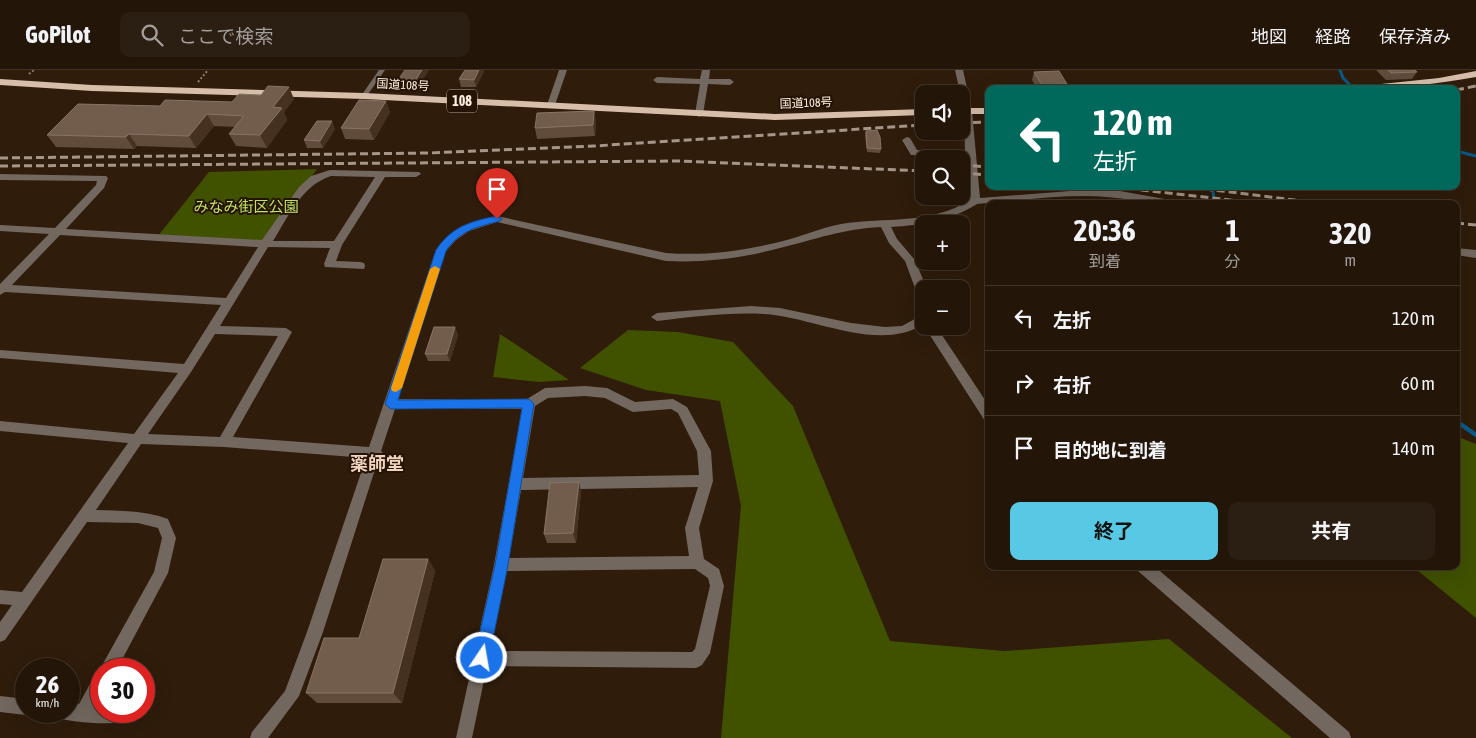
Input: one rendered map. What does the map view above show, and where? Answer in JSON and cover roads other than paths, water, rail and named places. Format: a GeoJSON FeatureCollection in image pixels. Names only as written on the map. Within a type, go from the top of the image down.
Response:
{"type":"FeatureCollection","features":[{"type":"Feature","properties":{"kind":"highway"},"geometry":{"type":"LineString","coordinates":[[1401,85],[1439,81],[1476,74]]}},
{"type":"Feature","properties":{"kind":"highway","name":"国道108号"},"geometry":{"type":"LineString","coordinates":[[0,82],[131,89],[550,104],[776,117],[915,112]]}},
{"type":"Feature","properties":{"kind":"highway"},"geometry":{"type":"LineString","coordinates":[[970,111],[985,111]]}},
{"type":"Feature","properties":{"kind":"street"},"geometry":{"type":"LineString","coordinates":[[550,104],[563,70]]}},
{"type":"Feature","properties":{"kind":"street"},"geometry":{"type":"LineString","coordinates":[[699,114],[706,70]]}},
{"type":"Feature","properties":{"kind":"street"},"geometry":{"type":"LineString","coordinates":[[958,70],[961,85]]}},
{"type":"Feature","properties":{"kind":"street"},"geometry":{"type":"LineString","coordinates":[[657,80],[730,82]]}},
{"type":"Feature","properties":{"kind":"street"},"geometry":{"type":"LineString","coordinates":[[907,140],[915,153]]}},
{"type":"Feature","properties":{"kind":"street"},"geometry":{"type":"LineString","coordinates":[[970,155],[976,201]]}},
{"type":"Feature","properties":{"kind":"street"},"geometry":{"type":"LineString","coordinates":[[0,635],[187,369],[265,244],[302,189],[314,178],[330,173],[416,174]]}},
{"type":"Feature","properties":{"kind":"street"},"geometry":{"type":"LineString","coordinates":[[360,266],[329,264],[337,245],[382,174]]}},
{"type":"Feature","properties":{"kind":"street"},"geometry":{"type":"LineString","coordinates":[[0,177],[103,178],[101,186],[1,289]]}},
{"type":"Feature","properties":{"kind":"street"},"geometry":{"type":"LineString","coordinates":[[989,200],[1083,193],[1120,194],[1154,200]]}},
{"type":"Feature","properties":{"kind":"street"},"geometry":{"type":"LineString","coordinates":[[258,738],[291,696],[315,632],[376,452],[441,250],[456,233],[479,222],[497,219],[666,257],[685,259],[718,257],[778,245],[840,228],[937,219],[962,212],[976,201],[985,200]]}},
{"type":"Feature","properties":{"kind":"street"},"geometry":{"type":"LineString","coordinates":[[885,224],[892,241],[910,260],[918,280]]}},
{"type":"Feature","properties":{"kind":"street"},"geometry":{"type":"LineString","coordinates":[[0,228],[265,244],[337,245]]}},
{"type":"Feature","properties":{"kind":"street"},"geometry":{"type":"LineString","coordinates":[[1460,252],[1476,254]]}},
{"type":"Feature","properties":{"kind":"street"},"geometry":{"type":"LineString","coordinates":[[1,289],[229,302]]}},
{"type":"Feature","properties":{"kind":"street"},"geometry":{"type":"LineString","coordinates":[[657,317],[724,309],[765,310],[791,312],[884,332],[902,330],[915,323]]}},
{"type":"Feature","properties":{"kind":"street"},"geometry":{"type":"LineString","coordinates":[[212,330],[286,332],[224,442]]}},
{"type":"Feature","properties":{"kind":"street"},"geometry":{"type":"LineString","coordinates":[[936,335],[985,411]]}},
{"type":"Feature","properties":{"kind":"street"},"geometry":{"type":"LineString","coordinates":[[0,354],[187,369]]}},
{"type":"Feature","properties":{"kind":"street"},"geometry":{"type":"LineString","coordinates":[[391,404],[529,404],[545,393],[585,391],[607,393],[632,407],[673,404],[683,410],[704,451],[706,481],[692,528],[697,562]]}},
{"type":"Feature","properties":{"kind":"street"},"geometry":{"type":"LineString","coordinates":[[464,738],[501,565],[529,404]]}},
{"type":"Feature","properties":{"kind":"street"},"geometry":{"type":"LineString","coordinates":[[0,426],[137,439],[224,442],[376,452]]}},
{"type":"Feature","properties":{"kind":"street"},"geometry":{"type":"LineString","coordinates":[[515,484],[706,481]]}},
{"type":"Feature","properties":{"kind":"street"},"geometry":{"type":"LineString","coordinates":[[83,516],[138,517],[163,523],[168,538],[161,573],[114,658]]}},
{"type":"Feature","properties":{"kind":"street"},"geometry":{"type":"LineString","coordinates":[[482,658],[696,660],[702,653],[717,586],[714,574],[697,562],[501,565]]}},
{"type":"Feature","properties":{"kind":"street"},"geometry":{"type":"LineString","coordinates":[[1148,570],[1343,738]]}},
{"type":"Feature","properties":{"kind":"street"},"geometry":{"type":"LineString","coordinates":[[0,597],[25,599]]}},
{"type":"Feature","properties":{"kind":"street"},"geometry":{"type":"LineString","coordinates":[[83,714],[90,702]]}},
{"type":"Feature","properties":{"kind":"street"},"geometry":{"type":"LineString","coordinates":[[0,704],[15,706]]}},
{"type":"Feature","properties":{"kind":"street"},"geometry":{"type":"LineString","coordinates":[[80,714],[90,714]]}},
{"type":"Feature","properties":{"kind":"lane"},"geometry":{"type":"LineString","coordinates":[[364,96],[382,70]]}},
{"type":"Feature","properties":{"kind":"waterway"},"geometry":{"type":"LineString","coordinates":[[1340,70],[1343,78],[1350,85]]}},
{"type":"Feature","properties":{"kind":"waterway"},"geometry":{"type":"LineString","coordinates":[[1460,152],[1476,156]]}},
{"type":"Feature","properties":{"kind":"waterway"},"geometry":{"type":"LineString","coordinates":[[1213,190],[1214,200]]}},
{"type":"Feature","properties":{"kind":"waterway"},"geometry":{"type":"LineString","coordinates":[[1460,424],[1476,435]]}},
{"type":"Feature","properties":{"kind":"railway"},"geometry":{"type":"LineString","coordinates":[[1460,89],[1476,86]]}},
{"type":"Feature","properties":{"kind":"railway"},"geometry":{"type":"LineString","coordinates":[[970,123],[985,122]]}},
{"type":"Feature","properties":{"kind":"railway"},"geometry":{"type":"LineString","coordinates":[[0,158],[429,153],[594,146],[915,126]]}},
{"type":"Feature","properties":{"kind":"railway"},"geometry":{"type":"LineString","coordinates":[[0,166],[677,161],[915,171]]}},
{"type":"Feature","properties":{"kind":"railway"},"geometry":{"type":"LineString","coordinates":[[970,166],[985,167]]}},
{"type":"Feature","properties":{"kind":"railway"},"geometry":{"type":"LineString","coordinates":[[970,174],[985,175]]}},
{"type":"Feature","properties":{"kind":"railway"},"geometry":{"type":"LineString","coordinates":[[1141,190],[1231,200]]}},
{"type":"Feature","properties":{"kind":"railway"},"geometry":{"type":"LineString","coordinates":[[1213,190],[1295,200]]}},
{"type":"Feature","properties":{"kind":"railway"},"geometry":{"type":"LineString","coordinates":[[1460,223],[1476,225]]}},
{"type":"Feature","properties":{"kind":"district","name":"薬師堂"},"geometry":{"type":"Point","coordinates":[377,463]}},
{"type":"Feature","properties":{"kind":"park label","name":"みなみ街区公園"},"geometry":{"type":"Point","coordinates":[246,206]}}]}
